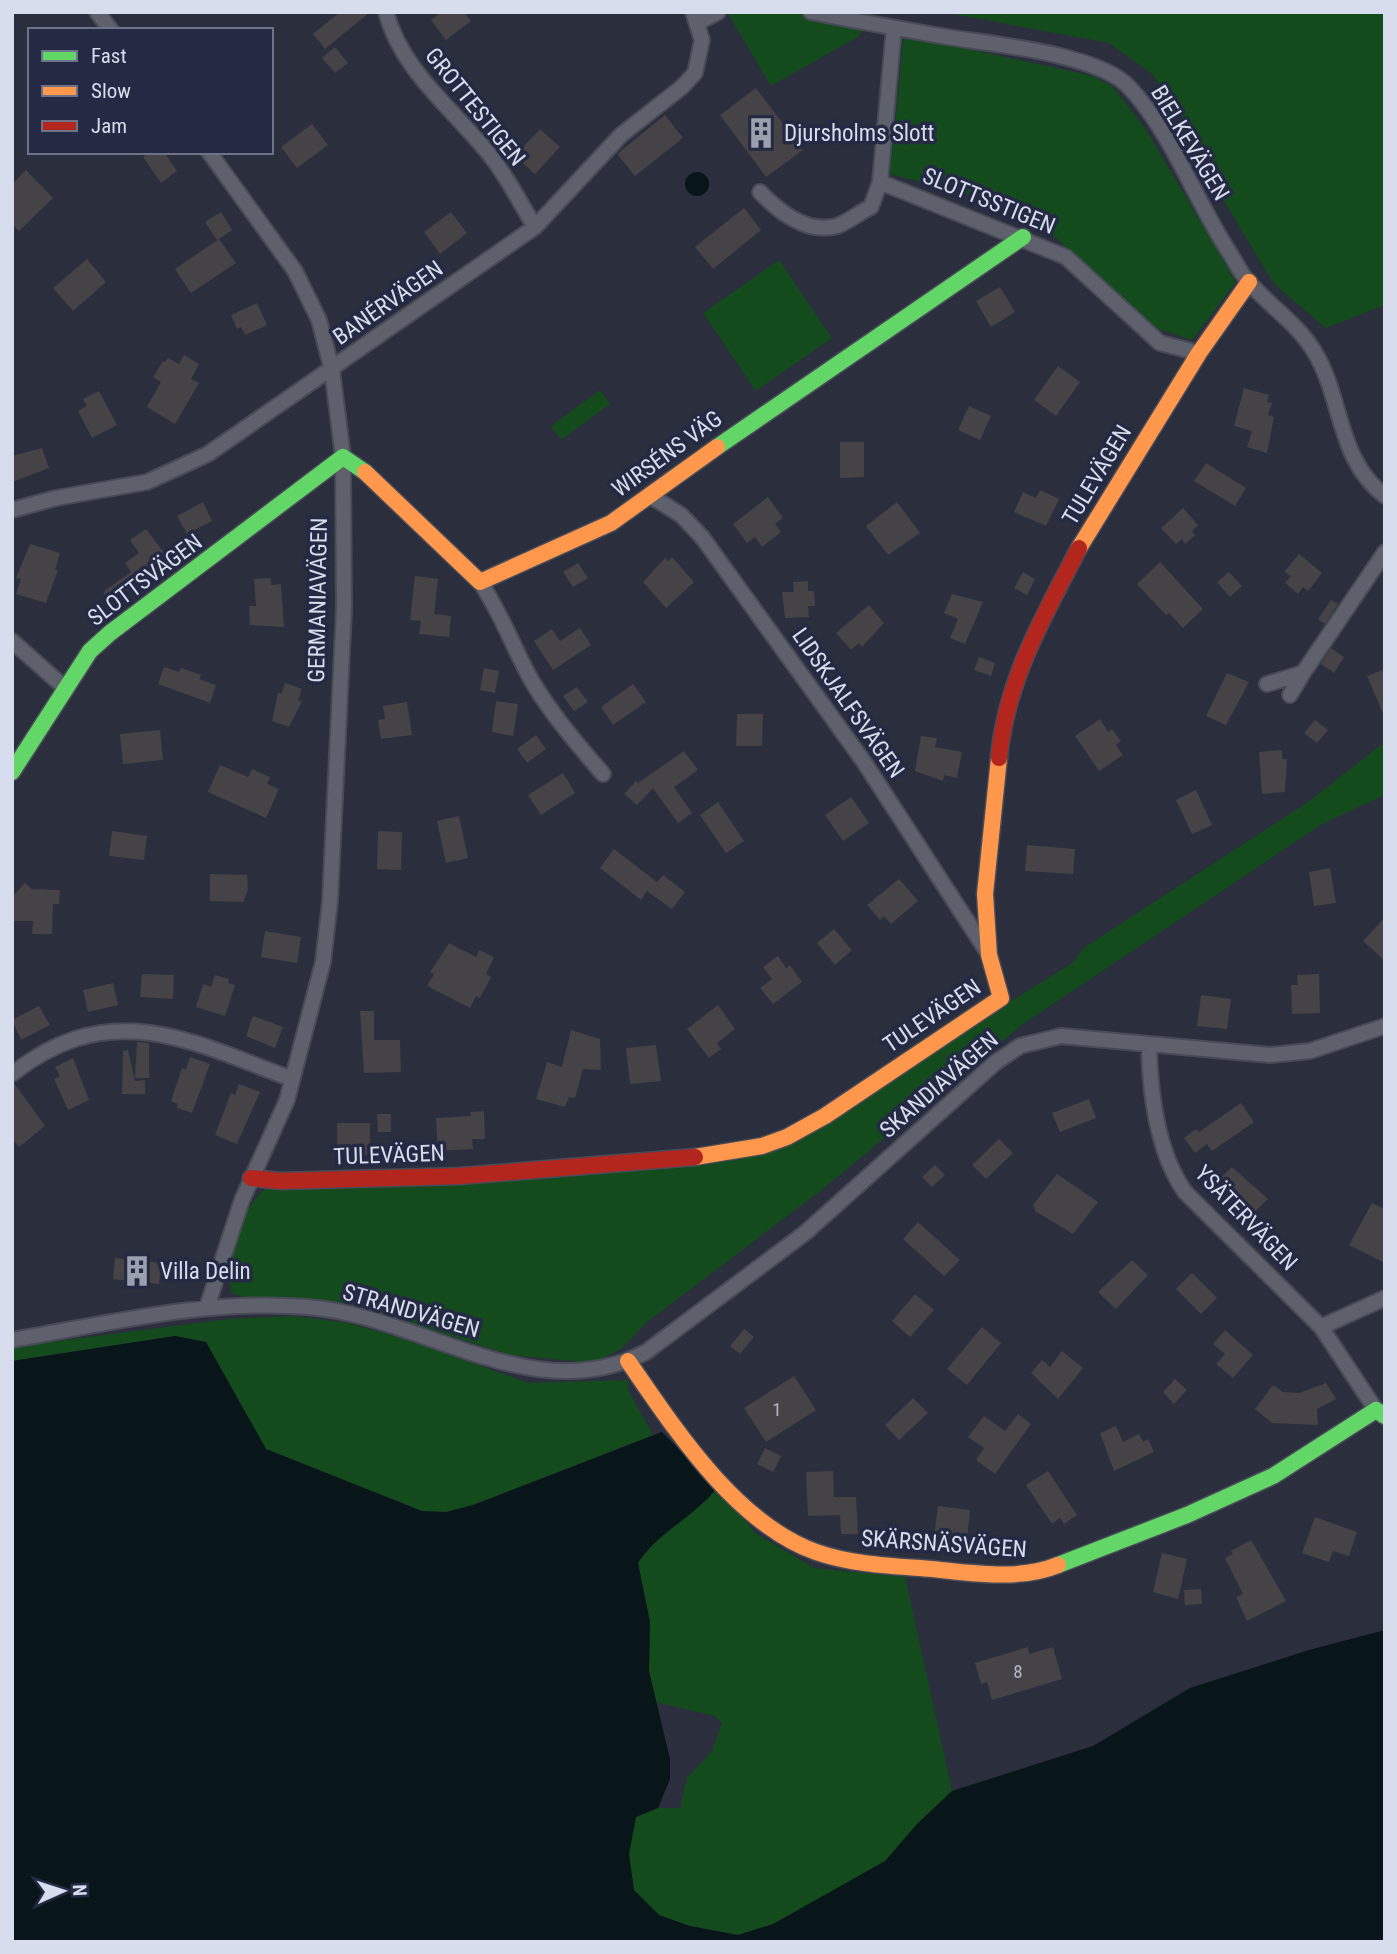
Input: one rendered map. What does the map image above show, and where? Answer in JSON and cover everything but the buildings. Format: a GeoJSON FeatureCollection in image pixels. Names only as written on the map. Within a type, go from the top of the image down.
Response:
{"type":"FeatureCollection","features":[{"type":"Feature","properties":{"kind":"street"},"geometry":{"type":"LineString","coordinates":[[97,12],[109,28]]}},
{"type":"Feature","properties":{"kind":"street","name":"GROTTESTIGEN"},"geometry":{"type":"LineString","coordinates":[[386,12],[392,35],[415,72],[491,157],[535,227]]}},
{"type":"Feature","properties":{"kind":"street"},"geometry":{"type":"LineString","coordinates":[[696,17],[718,12]]}},
{"type":"Feature","properties":{"kind":"street","name":"BIELKEVÄGEN"},"geometry":{"type":"LineString","coordinates":[[811,12],[1060,56],[1101,68],[1127,83],[1157,125],[1214,229],[1249,282],[1309,343],[1328,384],[1354,462],[1370,484],[1385,496]]}},
{"type":"Feature","properties":{"kind":"street","name":"BANÉRVÄGEN"},"geometry":{"type":"LineString","coordinates":[[12,510],[56,498],[147,482],[176,471],[208,454],[535,227],[621,135],[682,87],[695,73],[702,40],[696,17]]}},
{"type":"Feature","properties":{"kind":"street"},"geometry":{"type":"LineString","coordinates":[[760,192],[779,212],[808,225],[836,226],[871,207],[880,182],[894,27]]}},
{"type":"Feature","properties":{"kind":"street","name":"GERMANIAVÄGEN"},"geometry":{"type":"LineString","coordinates":[[207,1307],[251,1178],[287,1100],[323,962],[330,901],[344,609],[343,457],[332,370],[319,320],[295,271],[210,154]]}},
{"type":"Feature","properties":{"kind":"street","name":"SLOTTSSTIGEN"},"geometry":{"type":"LineString","coordinates":[[880,182],[1023,237],[1066,257],[1160,343],[1199,353]]}},
{"type":"Feature","properties":{"kind":"street","name":"WIRSÉNS VÄG"},"geometry":{"type":"LineString","coordinates":[[480,582],[611,523],[829,368],[1023,237]]}},
{"type":"Feature","properties":{"kind":"street","name":"TULEVÄGEN"},"geometry":{"type":"LineString","coordinates":[[251,1178],[280,1181],[460,1176],[682,1159],[728,1154],[762,1146],[787,1137],[825,1116],[1001,998],[989,955],[985,894],[1001,734],[1022,659],[1090,527],[1199,353],[1249,282]]}},
{"type":"Feature","properties":{"kind":"street"},"geometry":{"type":"LineString","coordinates":[[343,457],[371,476],[480,582],[496,606],[534,684],[567,733],[603,774]]}},
{"type":"Feature","properties":{"kind":"street","name":"SLOTTSVÄGEN"},"geometry":{"type":"LineString","coordinates":[[12,772],[90,651],[110,633],[343,457]]}},
{"type":"Feature","properties":{"kind":"street","name":"LIDSKJALFSVÄGEN"},"geometry":{"type":"LineString","coordinates":[[649,495],[681,515],[702,537],[864,762],[974,927],[989,955]]}},
{"type":"Feature","properties":{"kind":"street"},"geometry":{"type":"LineString","coordinates":[[1290,695],[1385,552]]}},
{"type":"Feature","properties":{"kind":"street"},"geometry":{"type":"LineString","coordinates":[[12,641],[65,688]]}},
{"type":"Feature","properties":{"kind":"street"},"geometry":{"type":"LineString","coordinates":[[1267,684],[1303,673]]}},
{"type":"Feature","properties":{"kind":"street","name":"SKANDIAVÄGEN"},"geometry":{"type":"LineString","coordinates":[[628,1361],[646,1352],[805,1233],[996,1062],[1020,1046],[1061,1036],[1270,1055],[1310,1051],[1385,1026]]}},
{"type":"Feature","properties":{"kind":"street"},"geometry":{"type":"LineString","coordinates":[[12,1074],[44,1052],[74,1039],[98,1033],[144,1031],[174,1035],[292,1079]]}},
{"type":"Feature","properties":{"kind":"street","name":"YSÄTERVÄGEN"},"geometry":{"type":"LineString","coordinates":[[1149,1045],[1149,1067],[1161,1136],[1171,1172],[1185,1192],[1321,1327],[1380,1413]]}},
{"type":"Feature","properties":{"kind":"street"},"geometry":{"type":"LineString","coordinates":[[1321,1327],[1385,1298]]}},
{"type":"Feature","properties":{"kind":"street","name":"STRANDVÄGEN"},"geometry":{"type":"LineString","coordinates":[[12,1340],[207,1307],[308,1307],[362,1315],[516,1367],[570,1373],[628,1361]]}},
{"type":"Feature","properties":{"kind":"street","name":"SKÄRSNÄSVÄGEN"},"geometry":{"type":"LineString","coordinates":[[628,1361],[670,1421],[727,1489],[774,1533],[816,1552],[854,1562],[981,1574],[1039,1573],[1187,1515],[1273,1476],[1380,1413]]}},
{"type":"Feature","properties":{"kind":"green space"},"geometry":{"type":"Polygon","coordinates":[[[727,12],[877,12],[859,36],[771,86],[727,12]]]}},
{"type":"Feature","properties":{"kind":"green space"},"geometry":{"type":"Polygon","coordinates":[[[942,12],[1385,12],[1385,305],[1326,328],[1274,284],[1212,181],[1180,114],[1152,74],[1109,43],[942,12]]]}},
{"type":"Feature","properties":{"kind":"green space"},"geometry":{"type":"Polygon","coordinates":[[[904,35],[1093,76],[1112,86],[1145,128],[1236,282],[1192,340],[1152,327],[1056,238],[981,198],[890,174],[904,35]]]}},
{"type":"Feature","properties":{"kind":"green space"},"geometry":{"type":"Polygon","coordinates":[[[779,260],[832,338],[756,391],[703,313],[779,260]]]}},
{"type":"Feature","properties":{"kind":"green space"},"geometry":{"type":"Polygon","coordinates":[[[600,390],[610,404],[561,440],[551,426],[600,390]]]}},
{"type":"Feature","properties":{"kind":"green space"},"geometry":{"type":"Polygon","coordinates":[[[1385,742],[1385,795],[1322,824],[1023,1024],[819,1192],[647,1322],[621,1349],[601,1359],[583,1362],[510,1355],[350,1304],[247,1298],[232,1293],[230,1267],[237,1236],[250,1207],[267,1188],[771,1149],[1071,964],[1085,947],[1308,802],[1385,742]]]}},
{"type":"Feature","properties":{"kind":"green space"},"geometry":{"type":"Polygon","coordinates":[[[291,1316],[343,1322],[396,1336],[529,1383],[628,1380],[628,1390],[653,1435],[473,1505],[445,1512],[422,1511],[266,1449],[206,1342],[175,1336],[12,1361],[12,1347],[229,1319],[291,1316]]]}},
{"type":"Feature","properties":{"kind":"green space"},"geometry":{"type":"Polygon","coordinates":[[[717,1488],[755,1533],[814,1568],[905,1577],[952,1791],[917,1824],[885,1861],[774,1924],[738,1935],[690,1926],[659,1915],[634,1890],[629,1854],[636,1817],[658,1808],[680,1808],[687,1778],[712,1751],[722,1723],[715,1716],[655,1702],[649,1671],[650,1622],[638,1563],[656,1542],[698,1508],[717,1488]]]}},
{"type":"Feature","properties":{"kind":"shaded area"},"geometry":{"type":"Polygon","coordinates":[[[697,172],[708,179],[709,184],[702,195],[697,196],[686,189],[685,184],[692,173],[697,172]]]}},
{"type":"Feature","properties":{"kind":"shaded area"},"geometry":{"type":"Polygon","coordinates":[[[175,1336],[206,1342],[266,1449],[422,1511],[446,1512],[473,1505],[662,1432],[717,1488],[698,1508],[656,1542],[638,1563],[650,1622],[649,1671],[670,1759],[670,1779],[658,1808],[636,1817],[629,1854],[634,1890],[659,1915],[690,1926],[738,1935],[773,1924],[885,1861],[917,1824],[952,1791],[1093,1746],[1190,1688],[1309,1650],[1385,1630],[1385,1942],[12,1942],[12,1361],[175,1336]]]}},
{"type":"Feature","properties":{"kind":"traffic: fast"},"geometry":{"type":"LineString","coordinates":[[717,447],[1023,237]]}},
{"type":"Feature","properties":{"kind":"traffic: fast"},"geometry":{"type":"LineString","coordinates":[[12,772],[90,651],[110,633],[343,457],[365,472]]}},
{"type":"Feature","properties":{"kind":"traffic: fast"},"geometry":{"type":"LineString","coordinates":[[1058,1565],[1187,1515],[1273,1476],[1376,1410],[1385,1416]]}},
{"type":"Feature","properties":{"kind":"traffic: slow"},"geometry":{"type":"LineString","coordinates":[[1079,548],[1199,353],[1249,282]]}},
{"type":"Feature","properties":{"kind":"traffic: slow"},"geometry":{"type":"LineString","coordinates":[[365,472],[480,582],[611,523],[717,447]]}},
{"type":"Feature","properties":{"kind":"traffic: slow"},"geometry":{"type":"LineString","coordinates":[[695,1157],[762,1146],[787,1137],[825,1116],[1001,998],[989,955],[985,894],[999,758]]}},
{"type":"Feature","properties":{"kind":"traffic: slow"},"geometry":{"type":"LineString","coordinates":[[628,1361],[687,1444],[733,1497],[787,1538],[816,1552],[888,1566],[996,1574],[1028,1573],[1058,1565]]}},
{"type":"Feature","properties":{"kind":"traffic: jam"},"geometry":{"type":"LineString","coordinates":[[999,758],[1003,729],[1018,675],[1040,624],[1079,548]]}},
{"type":"Feature","properties":{"kind":"traffic: jam"},"geometry":{"type":"LineString","coordinates":[[251,1178],[280,1181],[460,1176],[695,1157]]}},
{"type":"Feature","properties":{"kind":"place","name":"Djursholms Slott"},"geometry":{"type":"Point","coordinates":[761,133]}},
{"type":"Feature","properties":{"kind":"place","name":"Villa Delin"},"geometry":{"type":"Point","coordinates":[137,1271]}}]}
